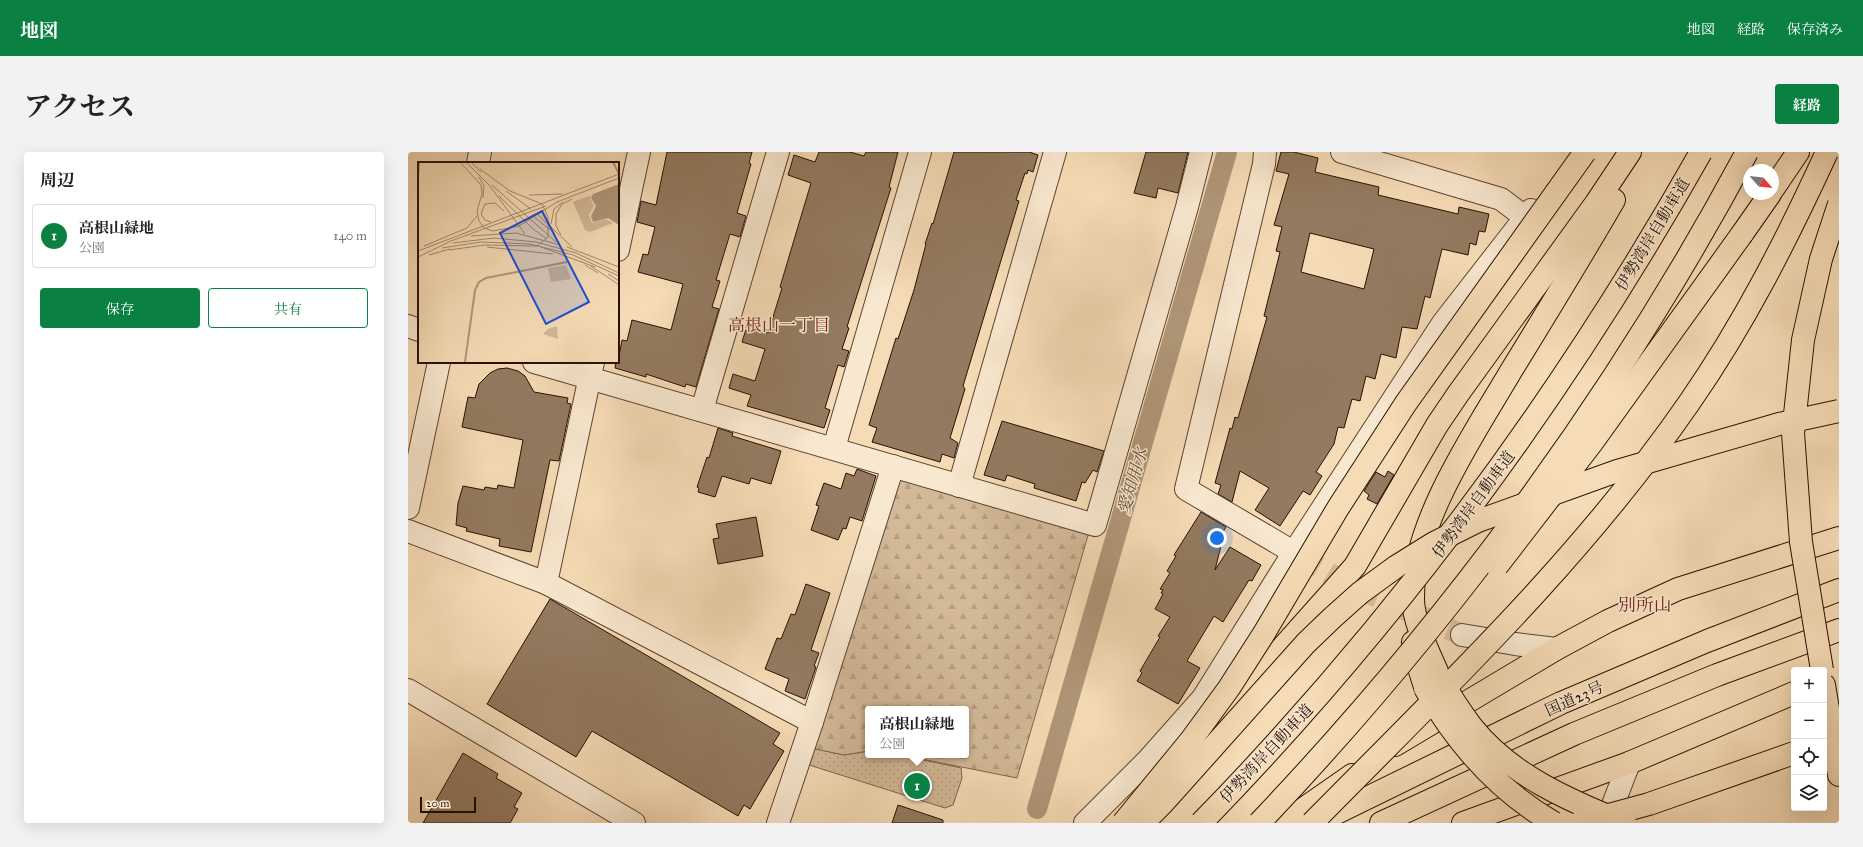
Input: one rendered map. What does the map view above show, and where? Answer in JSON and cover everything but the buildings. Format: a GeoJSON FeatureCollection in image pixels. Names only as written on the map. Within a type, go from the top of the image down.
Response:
{"type":"FeatureCollection","features":[{"type":"Feature","properties":{"kind":"highway"},"geometry":{"type":"LineString","coordinates":[[1123,823],[1191,740],[1228,688],[1267,629],[1338,508],[1406,403],[1585,152]]}},
{"type":"Feature","properties":{"kind":"highway"},"geometry":{"type":"LineString","coordinates":[[1152,823],[1178,779],[1229,717],[1275,656],[1355,566],[1441,418],[1596,203],[1630,152]]}},
{"type":"Feature","properties":{"kind":"highway"},"geometry":{"type":"LineString","coordinates":[[1625,823],[1570,799],[1539,783],[1505,759],[1473,729],[1455,704],[1432,682],[1415,655],[1412,627],[1416,567],[1425,535],[1437,504],[1478,428],[1643,152]]}},
{"type":"Feature","properties":{"kind":"highway","name":"伊勢湾岸自動車道"},"geometry":{"type":"LineString","coordinates":[[1201,823],[1264,759],[1338,675],[1440,548],[1508,456],[1583,347],[1655,233],[1701,152]]}},
{"type":"Feature","properties":{"kind":"highway"},"geometry":{"type":"LineString","coordinates":[[1259,823],[1368,703],[1432,627],[1555,464],[1664,297],[1747,152]]}},
{"type":"Feature","properties":{"kind":"highway"},"geometry":{"type":"LineString","coordinates":[[1779,180],[1798,152]]}},
{"type":"Feature","properties":{"kind":"highway"},"geometry":{"type":"LineString","coordinates":[[1312,823],[1574,552],[1653,454],[1720,357],[1752,302],[1779,252],[1827,152]]}},
{"type":"Feature","properties":{"kind":"highway"},"geometry":{"type":"LineString","coordinates":[[1368,703],[1421,654],[1463,610],[1510,550],[1650,363],[1766,200]]}},
{"type":"Feature","properties":{"kind":"highway"},"geometry":{"type":"LineString","coordinates":[[1822,667],[1801,542],[1793,433],[1803,340],[1821,259],[1839,204]]}},
{"type":"Feature","properties":{"kind":"highway"},"geometry":{"type":"LineString","coordinates":[[1143,823],[1164,802],[1306,643],[1360,593],[1403,562],[1434,543],[1478,521],[1617,471],[1839,406]]}},
{"type":"Feature","properties":{"kind":"highway"},"geometry":{"type":"LineString","coordinates":[[1779,424],[1839,411]]}},
{"type":"Feature","properties":{"kind":"highway"},"geometry":{"type":"LineString","coordinates":[[1282,823],[1405,738],[1556,649],[1608,621],[1678,590],[1839,538]]}},
{"type":"Feature","properties":{"kind":"highway","name":"国道23号"},"geometry":{"type":"LineString","coordinates":[[1316,823],[1561,703],[1707,641],[1839,590]]}},
{"type":"Feature","properties":{"kind":"highway","name":"国道23号"},"geometry":{"type":"LineString","coordinates":[[1381,823],[1574,734],[1717,675],[1839,630]]}},
{"type":"Feature","properties":{"kind":"highway"},"geometry":{"type":"LineString","coordinates":[[1827,682],[1839,676]]}},
{"type":"Feature","properties":{"kind":"highway"},"geometry":{"type":"LineString","coordinates":[[1432,682],[1440,714],[1475,760],[1516,799],[1554,823]]}},
{"type":"Feature","properties":{"kind":"highway"},"geometry":{"type":"LineString","coordinates":[[1463,823],[1629,763],[1791,694]]}},
{"type":"Feature","properties":{"kind":"highway"},"geometry":{"type":"LineString","coordinates":[[1827,701],[1839,775]]}},
{"type":"Feature","properties":{"kind":"highway"},"geometry":{"type":"LineString","coordinates":[[1826,739],[1839,734]]}},
{"type":"Feature","properties":{"kind":"highway"},"geometry":{"type":"LineString","coordinates":[[1579,823],[1649,804],[1791,754]]}},
{"type":"Feature","properties":{"kind":"street"},"geometry":{"type":"LineString","coordinates":[[478,162],[480,152]]}},
{"type":"Feature","properties":{"kind":"street"},"geometry":{"type":"LineString","coordinates":[[619,245],[639,152]]}},
{"type":"Feature","properties":{"kind":"street"},"geometry":{"type":"LineString","coordinates":[[702,410],[778,152]]}},
{"type":"Feature","properties":{"kind":"street"},"geometry":{"type":"LineString","coordinates":[[834,448],[920,152]]}},
{"type":"Feature","properties":{"kind":"street"},"geometry":{"type":"LineString","coordinates":[[959,486],[1054,152]]}},
{"type":"Feature","properties":{"kind":"street"},"geometry":{"type":"LineString","coordinates":[[541,363],[592,370],[702,410],[1095,525],[1187,207],[1200,152]]}},
{"type":"Feature","properties":{"kind":"street"},"geometry":{"type":"LineString","coordinates":[[1265,152],[1262,171],[1186,489],[1297,554]]}},
{"type":"Feature","properties":{"kind":"street"},"geometry":{"type":"LineString","coordinates":[[1342,152],[1374,157],[1501,199],[1526,218]]}},
{"type":"Feature","properties":{"kind":"street"},"geometry":{"type":"LineString","coordinates":[[1085,823],[1148,760],[1203,698],[1297,554],[1443,322],[1526,218],[1572,152]]}},
{"type":"Feature","properties":{"kind":"street"},"geometry":{"type":"LineString","coordinates":[[408,326],[418,330]]}},
{"type":"Feature","properties":{"kind":"street"},"geometry":{"type":"LineString","coordinates":[[408,508],[439,363]]}},
{"type":"Feature","properties":{"kind":"street"},"geometry":{"type":"LineString","coordinates":[[546,583],[592,370]]}},
{"type":"Feature","properties":{"kind":"street"},"geometry":{"type":"LineString","coordinates":[[778,823],[812,722],[893,466]]}},
{"type":"Feature","properties":{"kind":"street"},"geometry":{"type":"LineString","coordinates":[[408,531],[546,583],[812,722]]}},
{"type":"Feature","properties":{"kind":"street"},"geometry":{"type":"LineString","coordinates":[[1462,635],[1514,644],[1556,649]]}},
{"type":"Feature","properties":{"kind":"street"},"geometry":{"type":"LineString","coordinates":[[408,690],[634,823]]}},
{"type":"Feature","properties":{"kind":"street"},"geometry":{"type":"LineString","coordinates":[[1606,823],[1629,763]]}},
{"type":"Feature","properties":{"kind":"green space"},"geometry":{"type":"Polygon","coordinates":[[[900,477],[1089,532],[1017,778],[916,758],[969,758],[969,706],[865,706],[865,752],[844,755],[811,748],[900,477]]]}},
{"type":"Feature","properties":{"kind":"green space"},"geometry":{"type":"Polygon","coordinates":[[[811,748],[844,755],[865,752],[865,758],[915,758],[961,768],[962,778],[953,805],[945,808],[806,764],[811,748]]]}},
{"type":"Feature","properties":{"kind":"waterway","name":"愛知用水"},"geometry":{"type":"LineString","coordinates":[[1037,809],[1227,152]]}},
{"type":"Feature","properties":{"kind":"tunnel"},"geometry":{"type":"LineString","coordinates":[[1300,556],[1342,581],[1462,635]]}},
{"type":"Feature","properties":{"kind":"place","name":"高根山緑地"},"geometry":{"type":"Point","coordinates":[917,786]}},
{"type":"Feature","properties":{"kind":"district","name":"高根山一丁目"},"geometry":{"type":"Point","coordinates":[779,325]}},
{"type":"Feature","properties":{"kind":"district","name":"別所山"},"geometry":{"type":"Point","coordinates":[1645,605]}}]}
